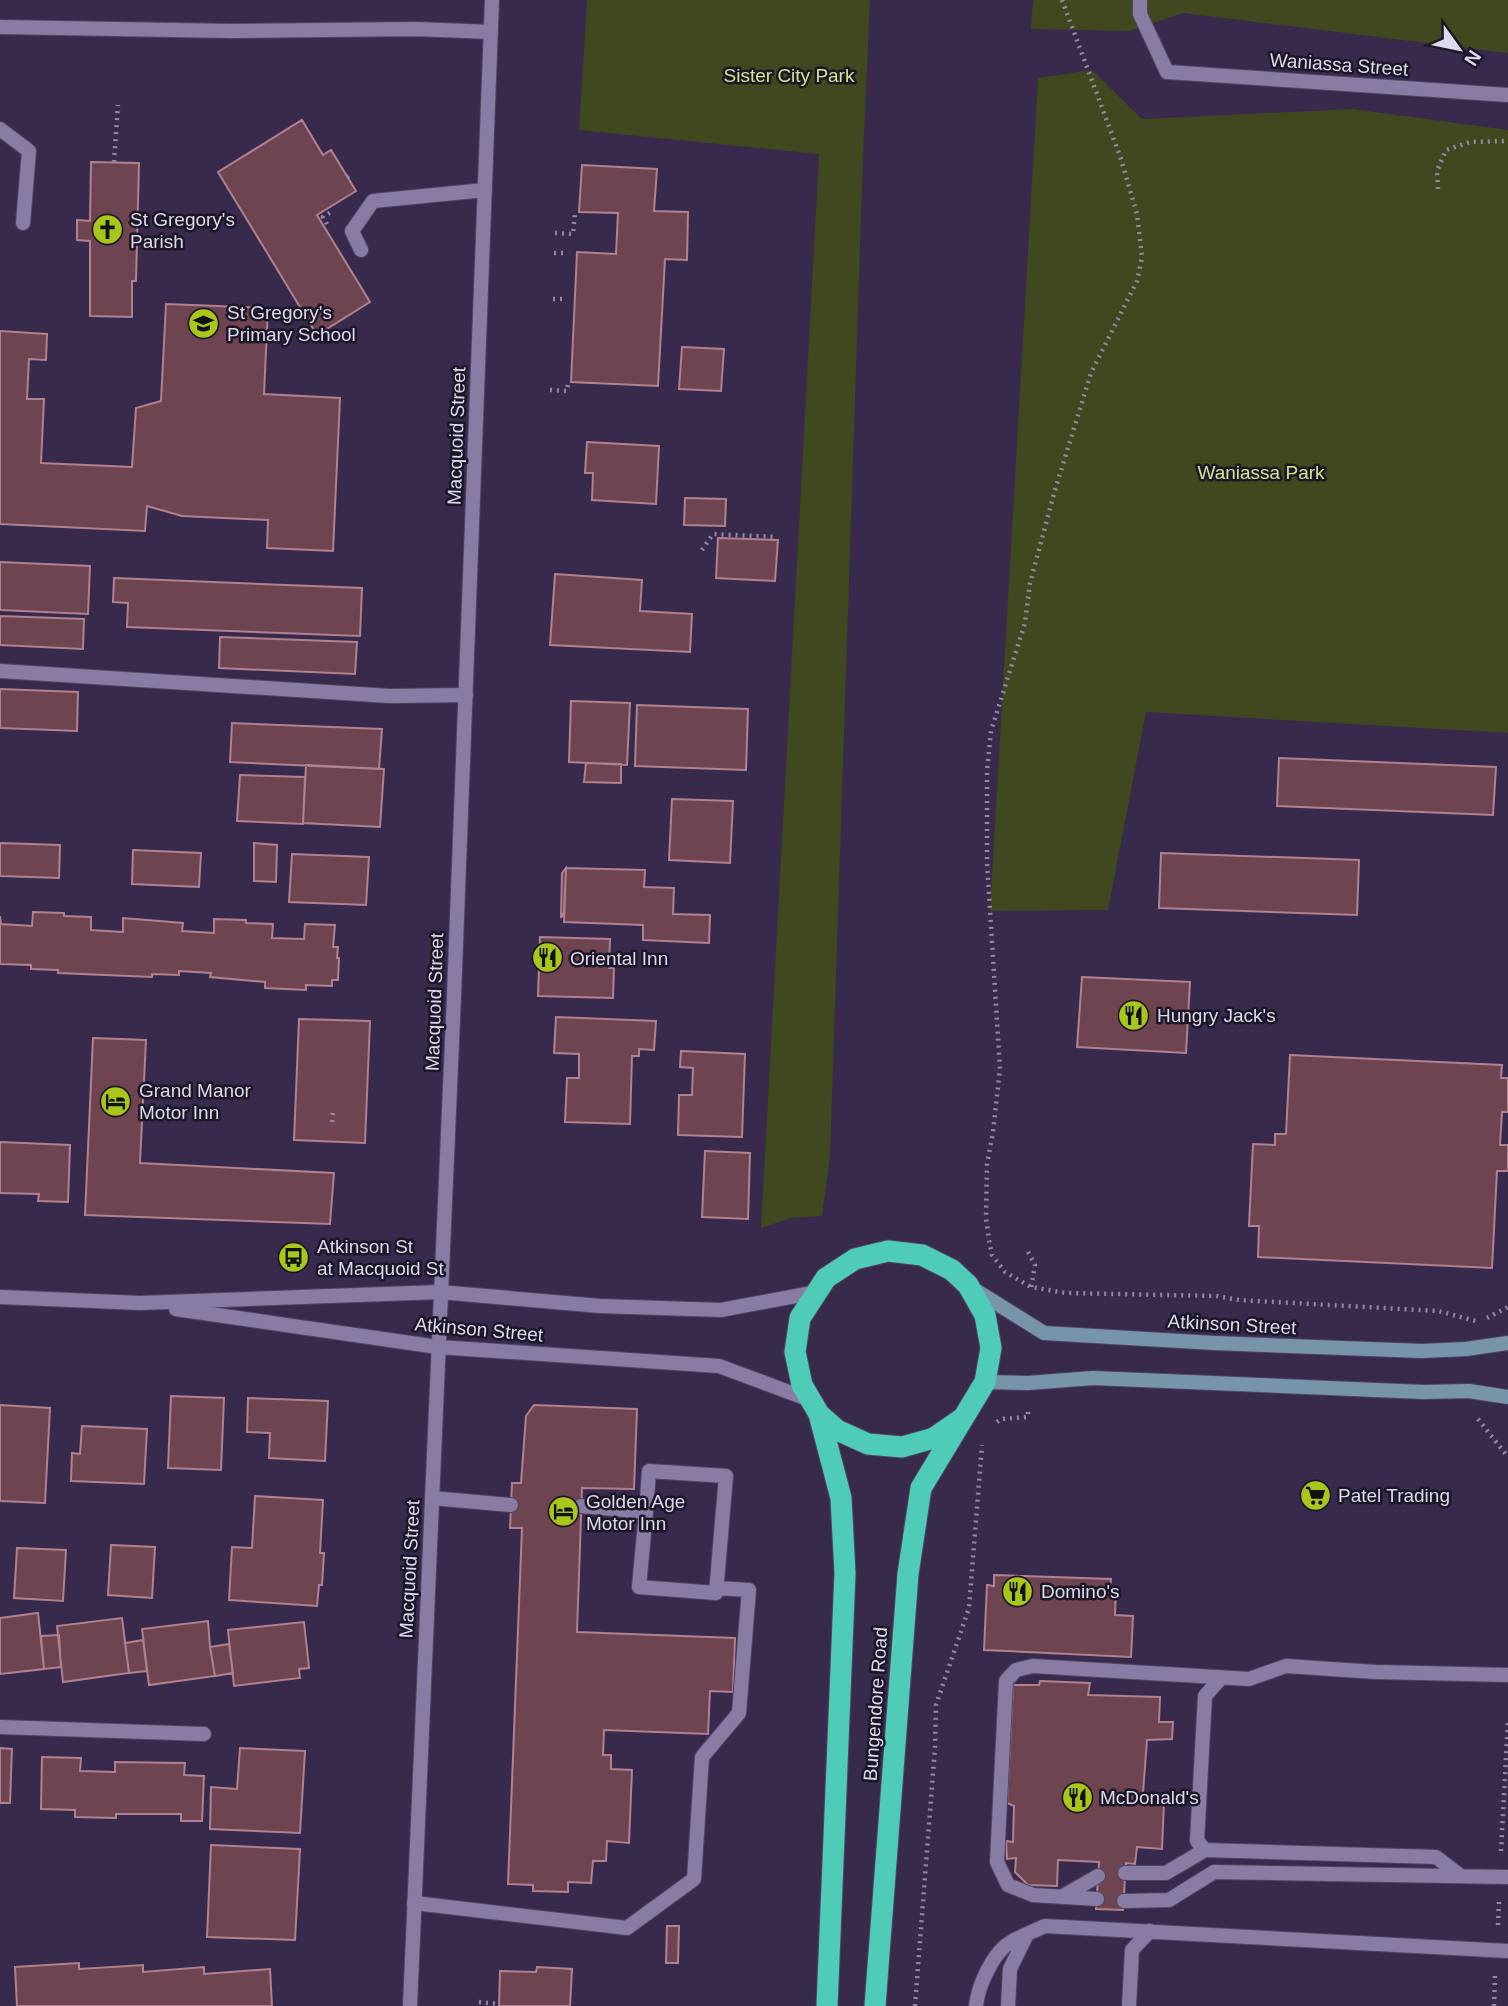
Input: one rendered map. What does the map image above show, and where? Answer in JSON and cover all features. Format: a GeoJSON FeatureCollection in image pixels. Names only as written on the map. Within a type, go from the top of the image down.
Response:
{"type":"FeatureCollection","features":[{"type":"Feature","properties":{"kind":"highway"},"geometry":{"type":"LineString","coordinates":[[888,1251],[922,1255],[952,1270],[968,1285],[985,1315],[991,1348],[985,1382],[962,1418],[934,1438],[902,1447],[868,1444],[837,1430],[815,1407],[802,1385],[795,1352],[800,1318],[817,1293],[826,1278],[855,1259],[888,1251]]}},
{"type":"Feature","properties":{"kind":"highway","name":"Bungendore Road"},"geometry":{"type":"LineString","coordinates":[[815,1407],[841,1497],[845,1573],[827,2006]]}},
{"type":"Feature","properties":{"kind":"highway","name":"Bungendore Road"},"geometry":{"type":"LineString","coordinates":[[875,2006],[910,1562],[921,1488],[962,1418]]}},
{"type":"Feature","properties":{"kind":"street","name":"Macquoid Street"},"geometry":{"type":"LineString","coordinates":[[410,2006],[466,695],[492,0]]}},
{"type":"Feature","properties":{"kind":"street","name":"Waniassa Street"},"geometry":{"type":"LineString","coordinates":[[1140,0],[1140,14],[1167,72],[1508,95]]}},
{"type":"Feature","properties":{"kind":"street"},"geometry":{"type":"LineString","coordinates":[[0,27],[219,31],[416,29],[491,32]]}},
{"type":"Feature","properties":{"kind":"street"},"geometry":{"type":"LineString","coordinates":[[0,129],[29,151],[23,223]]}},
{"type":"Feature","properties":{"kind":"street"},"geometry":{"type":"LineString","coordinates":[[361,250],[352,231],[373,201],[485,190]]}},
{"type":"Feature","properties":{"kind":"street"},"geometry":{"type":"LineString","coordinates":[[0,671],[390,696],[466,695]]}},
{"type":"Feature","properties":{"kind":"street","name":"Atkinson Street"},"geometry":{"type":"LineString","coordinates":[[968,1285],[1044,1333],[1422,1351],[1508,1343]]}},
{"type":"Feature","properties":{"kind":"street","name":"Atkinson Street"},"geometry":{"type":"LineString","coordinates":[[0,1297],[140,1303],[440,1292],[600,1306],[721,1310],[817,1293]]}},
{"type":"Feature","properties":{"kind":"street","name":"Atkinson Street"},"geometry":{"type":"LineString","coordinates":[[140,1303],[438,1346],[719,1366],[815,1407]]}},
{"type":"Feature","properties":{"kind":"street"},"geometry":{"type":"LineString","coordinates":[[985,1382],[1028,1383],[1093,1378],[1423,1392],[1474,1391],[1508,1396]]}},
{"type":"Feature","properties":{"kind":"street"},"geometry":{"type":"LineString","coordinates":[[649,1471],[726,1476],[716,1593],[639,1587],[646,1512],[649,1471]]}},
{"type":"Feature","properties":{"kind":"street"},"geometry":{"type":"LineString","coordinates":[[432,1498],[511,1505]]}},
{"type":"Feature","properties":{"kind":"street"},"geometry":{"type":"LineString","coordinates":[[581,1506],[646,1512]]}},
{"type":"Feature","properties":{"kind":"street"},"geometry":{"type":"LineString","coordinates":[[414,1903],[627,1928],[694,1879],[702,1757],[740,1713],[749,1590],[717,1588]]}},
{"type":"Feature","properties":{"kind":"street"},"geometry":{"type":"LineString","coordinates":[[1097,1899],[1033,1895],[1008,1885],[997,1862],[1006,1681],[1016,1670],[1033,1666],[1249,1679],[1286,1666],[1376,1672],[1508,1675]]}},
{"type":"Feature","properties":{"kind":"street"},"geometry":{"type":"LineString","coordinates":[[1205,1850],[1196,1841],[1205,1696],[1221,1678]]}},
{"type":"Feature","properties":{"kind":"street"},"geometry":{"type":"LineString","coordinates":[[0,1727],[204,1734]]}},
{"type":"Feature","properties":{"kind":"street"},"geometry":{"type":"LineString","coordinates":[[1125,1873],[1166,1873],[1205,1850],[1436,1857],[1461,1876]]}},
{"type":"Feature","properties":{"kind":"street"},"geometry":{"type":"LineString","coordinates":[[1124,1901],[1169,1900],[1214,1872],[1508,1877]]}},
{"type":"Feature","properties":{"kind":"street"},"geometry":{"type":"LineString","coordinates":[[1062,1897],[1098,1875]]}},
{"type":"Feature","properties":{"kind":"street"},"geometry":{"type":"LineString","coordinates":[[976,2006],[989,1965],[1008,1943],[1045,1926],[1508,1951]]}},
{"type":"Feature","properties":{"kind":"street"},"geometry":{"type":"LineString","coordinates":[[1129,2006],[1132,1950],[1150,1931]]}},
{"type":"Feature","properties":{"kind":"street"},"geometry":{"type":"LineString","coordinates":[[1008,2006],[1010,1969],[1027,1934]]}},
{"type":"Feature","properties":{"kind":"path"},"geometry":{"type":"LineString","coordinates":[[1062,0],[1120,156],[1138,214],[1142,257],[1137,281],[1091,373],[1030,583],[1025,623],[991,731],[987,771],[987,863],[1000,1069],[987,1164],[986,1218],[992,1255],[1005,1272],[1031,1287],[1066,1293],[1216,1296],[1239,1300],[1438,1311],[1478,1322],[1508,1307]]}},
{"type":"Feature","properties":{"kind":"path"},"geometry":{"type":"LineString","coordinates":[[114,162],[118,105]]}},
{"type":"Feature","properties":{"kind":"path"},"geometry":{"type":"LineString","coordinates":[[1438,189],[1437,171],[1446,150],[1470,142],[1508,141]]}},
{"type":"Feature","properties":{"kind":"path"},"geometry":{"type":"LineString","coordinates":[[555,233],[573,234],[575,213]]}},
{"type":"Feature","properties":{"kind":"path"},"geometry":{"type":"LineString","coordinates":[[554,253],[567,253]]}},
{"type":"Feature","properties":{"kind":"path"},"geometry":{"type":"LineString","coordinates":[[553,299],[567,299]]}},
{"type":"Feature","properties":{"kind":"path"},"geometry":{"type":"LineString","coordinates":[[550,390],[567,391],[568,384]]}},
{"type":"Feature","properties":{"kind":"path"},"geometry":{"type":"LineString","coordinates":[[702,550],[713,534],[777,537]]}},
{"type":"Feature","properties":{"kind":"path"},"geometry":{"type":"LineString","coordinates":[[332,1122],[333,1110]]}},
{"type":"Feature","properties":{"kind":"path"},"geometry":{"type":"LineString","coordinates":[[1471,1417],[1478,1419],[1508,1457]]}},
{"type":"Feature","properties":{"kind":"path"},"geometry":{"type":"LineString","coordinates":[[915,2006],[936,1705],[969,1608],[979,1465],[983,1443]]}},
{"type":"Feature","properties":{"kind":"path"},"geometry":{"type":"LineString","coordinates":[[478,2002],[499,2004]]}},
{"type":"Feature","properties":{"kind":"green space","name":"Sister City Park"},"geometry":{"type":"Polygon","coordinates":[[[587,0],[870,0],[830,1157],[822,1216],[791,1218],[761,1228],[819,154],[579,130],[587,0]]]}},
{"type":"Feature","properties":{"kind":"green space"},"geometry":{"type":"Polygon","coordinates":[[[1033,0],[1508,0],[1508,53],[1183,13],[1129,31],[1031,29],[1033,0]]]}},
{"type":"Feature","properties":{"kind":"green space","name":"Waniassa Park"},"geometry":{"type":"Polygon","coordinates":[[[1092,70],[1142,119],[1353,109],[1508,130],[1508,733],[1146,712],[1108,910],[990,911],[1038,78],[1092,70]]]}},
{"type":"Feature","properties":{"kind":"building"},"geometry":{"type":"Polygon","coordinates":[[[302,120],[323,155],[331,150],[356,191],[317,215],[370,302],[317,335],[218,172],[302,120]]]}},
{"type":"Feature","properties":{"kind":"building","name":"St Gregory's Parish"},"geometry":{"type":"Polygon","coordinates":[[[91,162],[139,163],[136,281],[132,281],[132,317],[90,316],[90,241],[77,240],[77,220],[90,221],[91,162]]]}},
{"type":"Feature","properties":{"kind":"building"},"geometry":{"type":"Polygon","coordinates":[[[582,165],[657,169],[654,211],[688,212],[687,260],[665,259],[658,386],[571,382],[577,252],[616,254],[618,213],[579,212],[582,165]]]}},
{"type":"Feature","properties":{"kind":"building"},"geometry":{"type":"Polygon","coordinates":[[[166,304],[268,308],[264,394],[340,398],[333,551],[267,548],[268,520],[182,516],[147,506],[145,531],[0,524],[0,331],[47,334],[46,360],[29,359],[27,399],[44,399],[41,463],[132,467],[136,408],[161,401],[166,304]]]}},
{"type":"Feature","properties":{"kind":"building"},"geometry":{"type":"Polygon","coordinates":[[[682,347],[724,349],[721,391],[679,389],[682,347]]]}},
{"type":"Feature","properties":{"kind":"building"},"geometry":{"type":"Polygon","coordinates":[[[587,442],[659,446],[656,504],[592,500],[593,473],[585,473],[587,442]]]}},
{"type":"Feature","properties":{"kind":"building"},"geometry":{"type":"Polygon","coordinates":[[[685,498],[726,499],[725,526],[684,525],[685,498]]]}},
{"type":"Feature","properties":{"kind":"building"},"geometry":{"type":"Polygon","coordinates":[[[718,538],[778,540],[775,581],[716,578],[718,538]]]}},
{"type":"Feature","properties":{"kind":"building"},"geometry":{"type":"Polygon","coordinates":[[[0,562],[90,566],[88,614],[0,610],[0,562]]]}},
{"type":"Feature","properties":{"kind":"building"},"geometry":{"type":"Polygon","coordinates":[[[555,574],[642,580],[640,611],[692,614],[690,652],[550,645],[555,574]]]}},
{"type":"Feature","properties":{"kind":"building"},"geometry":{"type":"Polygon","coordinates":[[[114,578],[362,588],[360,636],[127,627],[128,603],[113,602],[114,578]]]}},
{"type":"Feature","properties":{"kind":"building"},"geometry":{"type":"Polygon","coordinates":[[[0,616],[84,619],[83,649],[0,645],[0,616]]]}},
{"type":"Feature","properties":{"kind":"building"},"geometry":{"type":"Polygon","coordinates":[[[220,637],[357,642],[355,674],[219,668],[220,637]]]}},
{"type":"Feature","properties":{"kind":"building"},"geometry":{"type":"Polygon","coordinates":[[[0,689],[78,692],[77,731],[0,728],[0,689]]]}},
{"type":"Feature","properties":{"kind":"building"},"geometry":{"type":"Polygon","coordinates":[[[571,701],[630,703],[627,765],[569,762],[571,701]]]}},
{"type":"Feature","properties":{"kind":"building"},"geometry":{"type":"Polygon","coordinates":[[[637,705],[748,709],[746,770],[635,766],[637,705]]]}},
{"type":"Feature","properties":{"kind":"building"},"geometry":{"type":"Polygon","coordinates":[[[232,723],[382,729],[379,769],[230,762],[232,723]]]}},
{"type":"Feature","properties":{"kind":"building"},"geometry":{"type":"Polygon","coordinates":[[[1279,758],[1496,767],[1493,815],[1277,806],[1279,758]]]}},
{"type":"Feature","properties":{"kind":"building"},"geometry":{"type":"Polygon","coordinates":[[[586,763],[621,764],[621,783],[584,782],[586,763]]]}},
{"type":"Feature","properties":{"kind":"building"},"geometry":{"type":"Polygon","coordinates":[[[306,765],[384,769],[380,827],[303,823],[306,765]]]}},
{"type":"Feature","properties":{"kind":"building"},"geometry":{"type":"Polygon","coordinates":[[[240,775],[305,777],[303,824],[237,821],[240,775]]]}},
{"type":"Feature","properties":{"kind":"building"},"geometry":{"type":"Polygon","coordinates":[[[672,799],[733,801],[730,863],[669,860],[672,799]]]}},
{"type":"Feature","properties":{"kind":"building"},"geometry":{"type":"Polygon","coordinates":[[[0,843],[60,845],[59,878],[0,876],[0,843]]]}},
{"type":"Feature","properties":{"kind":"building"},"geometry":{"type":"Polygon","coordinates":[[[254,843],[277,845],[276,882],[254,881],[254,843]]]}},
{"type":"Feature","properties":{"kind":"building"},"geometry":{"type":"Polygon","coordinates":[[[133,850],[201,853],[199,887],[132,884],[133,850]]]}},
{"type":"Feature","properties":{"kind":"building"},"geometry":{"type":"Polygon","coordinates":[[[1161,853],[1359,860],[1357,915],[1159,908],[1161,853]]]}},
{"type":"Feature","properties":{"kind":"building"},"geometry":{"type":"Polygon","coordinates":[[[292,854],[369,857],[366,905],[289,902],[292,854]]]}},
{"type":"Feature","properties":{"kind":"building"},"geometry":{"type":"Polygon","coordinates":[[[566,868],[564,912],[561,918],[562,873],[566,868]]]}},
{"type":"Feature","properties":{"kind":"building"},"geometry":{"type":"Polygon","coordinates":[[[566,868],[645,870],[644,887],[674,888],[673,914],[710,915],[709,943],[643,940],[643,925],[564,922],[566,868]]]}},
{"type":"Feature","properties":{"kind":"building"},"geometry":{"type":"Polygon","coordinates":[[[33,912],[91,917],[91,930],[123,932],[123,918],[183,923],[182,931],[214,933],[214,919],[246,920],[246,923],[273,924],[272,938],[304,939],[305,924],[335,925],[333,947],[338,947],[338,980],[332,980],[332,986],[306,985],[306,990],[265,988],[265,982],[210,977],[211,973],[179,971],[179,975],[152,974],[152,977],[58,973],[58,970],[31,969],[31,965],[0,964],[0,916],[1,924],[32,926],[33,912]]]}},
{"type":"Feature","properties":{"kind":"building"},"geometry":{"type":"Polygon","coordinates":[[[540,937],[610,939],[609,968],[614,968],[613,998],[538,996],[540,937]]]}},
{"type":"Feature","properties":{"kind":"building","name":"Hungry Jack's"},"geometry":{"type":"Polygon","coordinates":[[[1082,977],[1190,982],[1186,1053],[1077,1047],[1082,977]]]}},
{"type":"Feature","properties":{"kind":"building"},"geometry":{"type":"Polygon","coordinates":[[[556,1017],[656,1021],[654,1050],[639,1049],[639,1056],[632,1056],[630,1124],[565,1122],[567,1078],[579,1078],[579,1054],[554,1053],[556,1017]]]}},
{"type":"Feature","properties":{"kind":"building","name":"Grand Manor Motor Inn"},"geometry":{"type":"Polygon","coordinates":[[[299,1019],[370,1021],[365,1143],[294,1140],[299,1019]]]}},
{"type":"Feature","properties":{"kind":"building","name":"Grand Manor Motor Inn"},"geometry":{"type":"Polygon","coordinates":[[[93,1038],[146,1040],[140,1163],[334,1173],[330,1224],[85,1215],[93,1038]]]}},
{"type":"Feature","properties":{"kind":"building"},"geometry":{"type":"Polygon","coordinates":[[[681,1051],[745,1054],[742,1137],[678,1135],[679,1095],[692,1095],[693,1068],[680,1067],[681,1051]]]}},
{"type":"Feature","properties":{"kind":"building"},"geometry":{"type":"Polygon","coordinates":[[[1290,1055],[1502,1065],[1501,1078],[1508,1078],[1508,1112],[1502,1112],[1500,1145],[1508,1145],[1508,1171],[1497,1171],[1492,1268],[1258,1257],[1259,1226],[1249,1226],[1253,1144],[1275,1145],[1275,1134],[1286,1134],[1290,1055]]]}},
{"type":"Feature","properties":{"kind":"building"},"geometry":{"type":"Polygon","coordinates":[[[0,1142],[70,1145],[68,1202],[38,1201],[39,1194],[0,1193],[0,1142]]]}},
{"type":"Feature","properties":{"kind":"building"},"geometry":{"type":"Polygon","coordinates":[[[705,1151],[750,1153],[748,1219],[702,1217],[705,1151]]]}},
{"type":"Feature","properties":{"kind":"building"},"geometry":{"type":"Polygon","coordinates":[[[171,1396],[224,1398],[221,1470],[168,1468],[171,1396]]]}},
{"type":"Feature","properties":{"kind":"building"},"geometry":{"type":"Polygon","coordinates":[[[248,1398],[328,1401],[325,1461],[269,1458],[270,1433],[247,1432],[248,1398]]]}},
{"type":"Feature","properties":{"kind":"building"},"geometry":{"type":"Polygon","coordinates":[[[0,1405],[50,1408],[45,1503],[0,1501],[0,1405]]]}},
{"type":"Feature","properties":{"kind":"building"},"geometry":{"type":"Polygon","coordinates":[[[534,1405],[637,1409],[634,1489],[582,1488],[577,1632],[735,1638],[733,1692],[710,1691],[708,1734],[604,1730],[603,1755],[611,1755],[611,1769],[632,1770],[629,1843],[607,1841],[606,1861],[593,1861],[591,1883],[568,1882],[568,1892],[533,1891],[533,1885],[508,1884],[522,1528],[510,1528],[512,1483],[521,1483],[526,1416],[534,1405]]]}},
{"type":"Feature","properties":{"kind":"building"},"geometry":{"type":"Polygon","coordinates":[[[82,1426],[147,1429],[144,1484],[71,1481],[72,1453],[80,1454],[82,1426]]]}},
{"type":"Feature","properties":{"kind":"building"},"geometry":{"type":"Polygon","coordinates":[[[255,1496],[323,1500],[320,1553],[324,1553],[322,1585],[319,1585],[317,1606],[229,1600],[232,1547],[252,1548],[255,1496]]]}},
{"type":"Feature","properties":{"kind":"building"},"geometry":{"type":"Polygon","coordinates":[[[111,1545],[155,1547],[152,1598],[108,1595],[111,1545]]]}},
{"type":"Feature","properties":{"kind":"building"},"geometry":{"type":"Polygon","coordinates":[[[17,1548],[66,1550],[63,1601],[14,1598],[17,1548]]]}},
{"type":"Feature","properties":{"kind":"building"},"geometry":{"type":"Polygon","coordinates":[[[994,1575],[1111,1579],[1110,1590],[1116,1591],[1115,1615],[1133,1616],[1131,1657],[984,1650],[987,1585],[994,1586],[994,1575]]]}},
{"type":"Feature","properties":{"kind":"building"},"geometry":{"type":"Polygon","coordinates":[[[38,1613],[44,1669],[0,1674],[0,1618],[38,1613]]]}},
{"type":"Feature","properties":{"kind":"building"},"geometry":{"type":"Polygon","coordinates":[[[122,1618],[129,1673],[63,1682],[57,1626],[122,1618]]]}},
{"type":"Feature","properties":{"kind":"building"},"geometry":{"type":"Polygon","coordinates":[[[208,1621],[215,1676],[149,1685],[142,1629],[208,1621]]]}},
{"type":"Feature","properties":{"kind":"building"},"geometry":{"type":"Polygon","coordinates":[[[304,1622],[309,1668],[299,1669],[300,1678],[234,1686],[228,1630],[304,1622]]]}},
{"type":"Feature","properties":{"kind":"building"},"geometry":{"type":"Polygon","coordinates":[[[59,1635],[61,1667],[44,1669],[41,1636],[59,1635]]]}},
{"type":"Feature","properties":{"kind":"building"},"geometry":{"type":"Polygon","coordinates":[[[143,1640],[147,1671],[129,1673],[125,1643],[143,1640]]]}},
{"type":"Feature","properties":{"kind":"building"},"geometry":{"type":"Polygon","coordinates":[[[229,1644],[233,1673],[215,1676],[210,1647],[229,1644]]]}},
{"type":"Feature","properties":{"kind":"building","name":"McDonald's"},"geometry":{"type":"Polygon","coordinates":[[[1040,1681],[1090,1683],[1088,1695],[1160,1697],[1159,1722],[1173,1722],[1172,1739],[1147,1740],[1143,1793],[1150,1801],[1164,1802],[1162,1849],[1137,1847],[1135,1864],[1126,1863],[1123,1910],[1096,1909],[1099,1862],[1058,1860],[1057,1886],[1028,1885],[1015,1872],[1016,1858],[1007,1859],[1006,1841],[1013,1842],[1014,1806],[1007,1803],[1013,1685],[1039,1685],[1040,1681]]]}},
{"type":"Feature","properties":{"kind":"building"},"geometry":{"type":"Polygon","coordinates":[[[0,1748],[12,1749],[10,1803],[0,1803],[0,1748]]]}},
{"type":"Feature","properties":{"kind":"building"},"geometry":{"type":"Polygon","coordinates":[[[240,1748],[305,1751],[300,1833],[210,1829],[211,1787],[237,1789],[240,1748]]]}},
{"type":"Feature","properties":{"kind":"building"},"geometry":{"type":"Polygon","coordinates":[[[42,1757],[81,1758],[80,1771],[115,1772],[115,1762],[185,1763],[184,1775],[204,1776],[202,1821],[181,1821],[181,1814],[116,1814],[116,1818],[75,1817],[75,1810],[41,1809],[42,1757]]]}},
{"type":"Feature","properties":{"kind":"building"},"geometry":{"type":"Polygon","coordinates":[[[211,1845],[300,1849],[295,1940],[207,1937],[211,1845]]]}},
{"type":"Feature","properties":{"kind":"building"},"geometry":{"type":"Polygon","coordinates":[[[667,1926],[679,1926],[678,1963],[666,1963],[667,1926]]]}},
{"type":"Feature","properties":{"kind":"building"},"geometry":{"type":"Polygon","coordinates":[[[79,1963],[79,1969],[143,1965],[143,1972],[204,1967],[204,1974],[270,1969],[272,2006],[17,2006],[15,1967],[79,1963]]]}},
{"type":"Feature","properties":{"kind":"building"},"geometry":{"type":"Polygon","coordinates":[[[537,1967],[572,1969],[570,2006],[499,2006],[500,1971],[536,1972],[537,1967]]]}},
{"type":"Feature","properties":{"kind":"place","name":"St Gregory's Parish"},"geometry":{"type":"Point","coordinates":[107,230]}},
{"type":"Feature","properties":{"kind":"place","name":"St Gregory's Primary School"},"geometry":{"type":"Point","coordinates":[204,323]}},
{"type":"Feature","properties":{"kind":"place","name":"Oriental Inn"},"geometry":{"type":"Point","coordinates":[547,958]}},
{"type":"Feature","properties":{"kind":"place","name":"Hungry Jack's"},"geometry":{"type":"Point","coordinates":[1134,1015]}},
{"type":"Feature","properties":{"kind":"place","name":"Grand Manor Motor Inn"},"geometry":{"type":"Point","coordinates":[116,1101]}},
{"type":"Feature","properties":{"kind":"place","name":"Atkinson St at Macquoid St"},"geometry":{"type":"Point","coordinates":[294,1257]}},
{"type":"Feature","properties":{"kind":"place","name":"Patel Trading"},"geometry":{"type":"Point","coordinates":[1315,1495]}},
{"type":"Feature","properties":{"kind":"place","name":"Golden Age Motor Inn"},"geometry":{"type":"Point","coordinates":[563,1512]}},
{"type":"Feature","properties":{"kind":"place","name":"Domino's"},"geometry":{"type":"Point","coordinates":[1018,1591]}},
{"type":"Feature","properties":{"kind":"place","name":"McDonald's"},"geometry":{"type":"Point","coordinates":[1077,1797]}}]}
